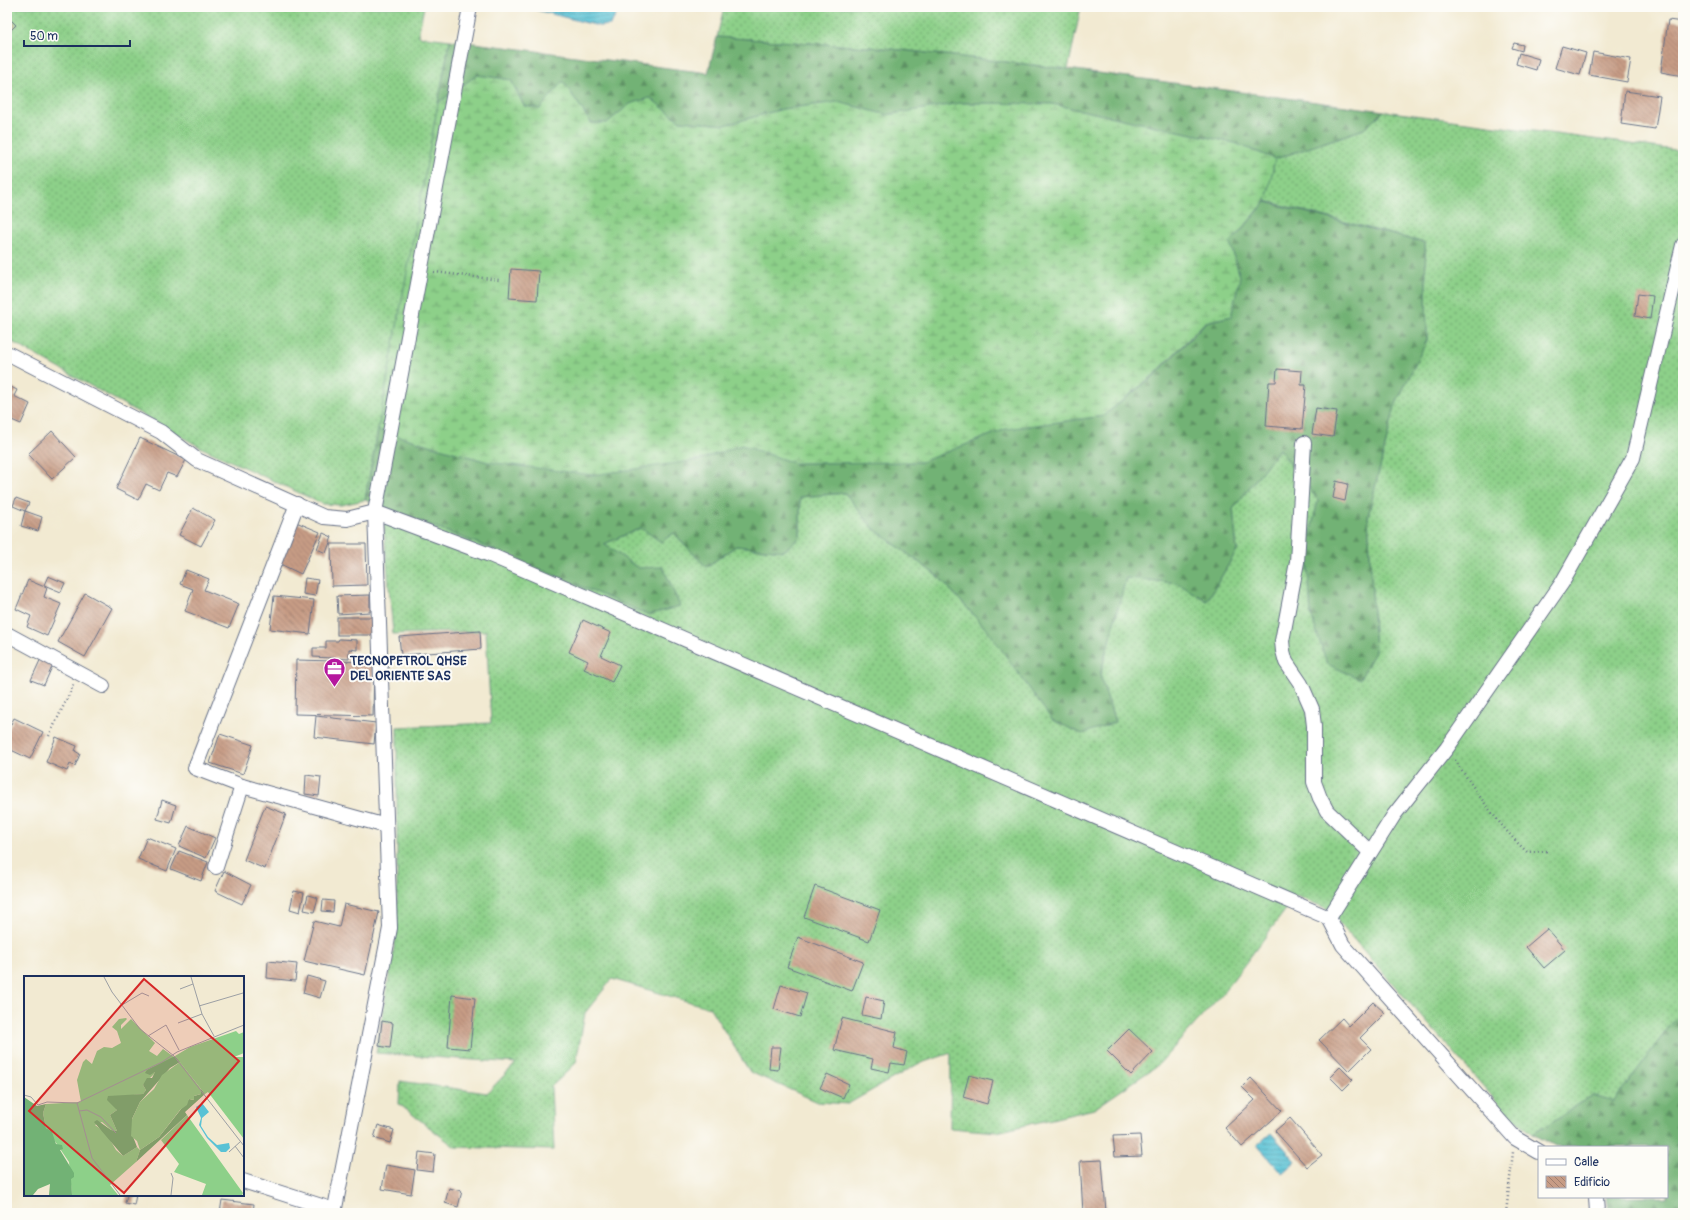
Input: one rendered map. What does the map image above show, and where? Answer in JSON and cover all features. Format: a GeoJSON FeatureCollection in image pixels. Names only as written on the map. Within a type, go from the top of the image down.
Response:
{"type":"FeatureCollection","features":[{"type":"Feature","properties":{"kind":"street"},"geometry":{"type":"LineString","coordinates":[[244,1181],[334,1212],[390,928],[375,512],[470,7]]}},
{"type":"Feature","properties":{"kind":"street"},"geometry":{"type":"LineString","coordinates":[[1329,918],[1394,815],[1447,748],[1562,583],[1633,458],[1683,245]]}},
{"type":"Feature","properties":{"kind":"street"},"geometry":{"type":"LineString","coordinates":[[7,353],[161,432],[196,460],[324,517],[347,519],[375,512],[497,558],[1329,918],[1343,946],[1515,1138],[1538,1151]]}},
{"type":"Feature","properties":{"kind":"street"},"geometry":{"type":"LineString","coordinates":[[1304,443],[1297,562],[1282,641],[1283,651],[1286,662],[1301,684],[1312,709],[1314,726],[1314,782],[1320,798],[1327,811],[1370,852]]}},
{"type":"Feature","properties":{"kind":"street"},"geometry":{"type":"LineString","coordinates":[[297,504],[195,768],[242,786],[386,826]]}},
{"type":"Feature","properties":{"kind":"street"},"geometry":{"type":"LineString","coordinates":[[7,634],[103,686]]}},
{"type":"Feature","properties":{"kind":"street"},"geometry":{"type":"LineString","coordinates":[[216,867],[242,786]]}},
{"type":"Feature","properties":{"kind":"street"},"geometry":{"type":"LineString","coordinates":[[1596,1198],[1597,1213]]}},
{"type":"Feature","properties":{"kind":"path"},"geometry":{"type":"LineString","coordinates":[[421,271],[499,280]]}},
{"type":"Feature","properties":{"kind":"path"},"geometry":{"type":"LineString","coordinates":[[49,736],[80,673]]}},
{"type":"Feature","properties":{"kind":"path"},"geometry":{"type":"LineString","coordinates":[[1447,748],[1493,815],[1515,841],[1527,852],[1549,852]]}},
{"type":"Feature","properties":{"kind":"path"},"geometry":{"type":"LineString","coordinates":[[1506,1213],[1515,1138]]}},
{"type":"Feature","properties":{"kind":"green space"},"geometry":{"type":"Polygon","coordinates":[[[7,7],[424,7],[418,36],[450,40],[365,500],[341,505],[323,504],[200,447],[7,339],[7,7]]]}},
{"type":"Feature","properties":{"kind":"green space"},"geometry":{"type":"Polygon","coordinates":[[[724,7],[1081,7],[1068,69],[883,48],[717,37],[724,7]]]}},
{"type":"Feature","properties":{"kind":"green space"},"geometry":{"type":"Polygon","coordinates":[[[717,37],[883,48],[1068,69],[1384,111],[1364,129],[1275,159],[1234,143],[1052,104],[961,103],[887,115],[838,102],[783,109],[725,125],[680,121],[650,98],[630,104],[607,123],[591,123],[563,81],[541,109],[524,106],[511,80],[477,75],[438,103],[450,40],[708,73],[717,37]]]}},
{"type":"Feature","properties":{"kind":"green space"},"geometry":{"type":"Polygon","coordinates":[[[477,75],[511,80],[524,106],[540,109],[563,81],[591,123],[607,123],[630,104],[650,98],[680,121],[725,125],[783,109],[838,102],[887,115],[961,103],[1052,104],[1234,143],[1275,159],[1266,201],[1230,243],[1240,277],[1231,316],[1205,322],[1154,375],[1103,416],[1006,429],[921,462],[794,463],[742,445],[698,460],[593,475],[488,462],[378,430],[438,103],[477,75]]]}},
{"type":"Feature","properties":{"kind":"green space"},"geometry":{"type":"Polygon","coordinates":[[[1384,111],[1683,151],[1683,1012],[1669,1027],[1614,1102],[1593,1095],[1533,1134],[1504,1110],[1326,908],[1296,896],[1223,993],[1158,1065],[1094,1109],[997,1132],[950,1128],[951,1053],[918,1064],[848,1104],[818,1102],[750,1072],[710,1008],[612,979],[585,1013],[576,1063],[551,1087],[554,1150],[455,1147],[399,1104],[400,1081],[487,1093],[516,1063],[376,1053],[397,930],[397,727],[491,723],[486,631],[393,634],[382,506],[492,549],[638,568],[604,544],[641,528],[661,541],[674,533],[706,567],[736,546],[784,551],[800,537],[800,497],[845,493],[873,528],[940,578],[988,631],[1115,721],[1100,676],[1126,577],[1177,582],[1207,601],[1237,550],[1233,509],[1279,449],[1318,500],[1307,549],[1311,615],[1375,652],[1368,516],[1395,406],[1427,340],[1425,243],[1266,201],[1275,159],[1364,129],[1384,111]]]}},
{"type":"Feature","properties":{"kind":"green space"},"geometry":{"type":"Polygon","coordinates":[[[1266,202],[1425,243],[1427,340],[1395,406],[1368,516],[1375,652],[1360,679],[1327,664],[1311,615],[1307,549],[1318,500],[1279,449],[1233,509],[1237,550],[1207,601],[1177,583],[1126,578],[1100,675],[1115,722],[1082,734],[1052,720],[988,631],[940,578],[873,528],[845,493],[800,497],[800,537],[784,551],[736,546],[706,567],[674,533],[661,542],[641,528],[604,544],[638,568],[663,567],[680,606],[649,615],[492,549],[365,500],[378,430],[488,462],[698,460],[742,445],[794,463],[921,462],[1006,429],[1103,416],[1155,375],[1206,322],[1231,316],[1240,277],[1230,243],[1266,202]]]}},
{"type":"Feature","properties":{"kind":"green space"},"geometry":{"type":"Polygon","coordinates":[[[1683,1012],[1683,1213],[1609,1213],[1607,1198],[1668,1198],[1668,1146],[1555,1146],[1533,1134],[1593,1095],[1614,1101],[1669,1027],[1683,1012]]]}},
{"type":"Feature","properties":{"kind":"water"},"geometry":{"type":"Polygon","coordinates":[[[533,7],[621,7],[610,25],[599,26],[536,10],[533,7]]]}},
{"type":"Feature","properties":{"kind":"water"},"geometry":{"type":"Polygon","coordinates":[[[1271,1133],[1296,1161],[1282,1173],[1257,1145],[1271,1133]]]}},
{"type":"Feature","properties":{"kind":"building"},"geometry":{"type":"Polygon","coordinates":[[[9,18],[16,25],[10,31],[7,28],[7,20],[9,18]]]}},
{"type":"Feature","properties":{"kind":"building"},"geometry":{"type":"Polygon","coordinates":[[[1668,20],[1683,22],[1683,76],[1661,72],[1668,20]]]}},
{"type":"Feature","properties":{"kind":"building"},"geometry":{"type":"Polygon","coordinates":[[[1514,43],[1523,45],[1522,51],[1512,48],[1514,43]]]}},
{"type":"Feature","properties":{"kind":"building"},"geometry":{"type":"Polygon","coordinates":[[[1562,46],[1586,53],[1580,75],[1555,68],[1562,46]]]}},
{"type":"Feature","properties":{"kind":"building"},"geometry":{"type":"Polygon","coordinates":[[[1593,52],[1631,59],[1627,82],[1589,75],[1593,52]]]}},
{"type":"Feature","properties":{"kind":"building"},"geometry":{"type":"Polygon","coordinates":[[[1519,53],[1539,59],[1536,70],[1516,64],[1519,53]]]}},
{"type":"Feature","properties":{"kind":"building"},"geometry":{"type":"Polygon","coordinates":[[[1625,91],[1660,96],[1655,129],[1621,124],[1625,91]]]}},
{"type":"Feature","properties":{"kind":"building"},"geometry":{"type":"Polygon","coordinates":[[[511,269],[539,271],[537,300],[509,298],[511,269]]]}},
{"type":"Feature","properties":{"kind":"building"},"geometry":{"type":"Polygon","coordinates":[[[1638,294],[1653,296],[1650,319],[1635,316],[1638,294]]]}},
{"type":"Feature","properties":{"kind":"building"},"geometry":{"type":"Polygon","coordinates":[[[1277,369],[1302,371],[1301,385],[1306,385],[1302,429],[1266,426],[1269,382],[1276,382],[1277,369]]]}},
{"type":"Feature","properties":{"kind":"building"},"geometry":{"type":"Polygon","coordinates":[[[7,385],[17,390],[14,396],[30,404],[21,424],[7,418],[7,385]]]}},
{"type":"Feature","properties":{"kind":"building"},"geometry":{"type":"Polygon","coordinates":[[[1316,408],[1337,411],[1333,437],[1312,434],[1316,408]]]}},
{"type":"Feature","properties":{"kind":"building"},"geometry":{"type":"Polygon","coordinates":[[[52,431],[76,457],[52,479],[28,454],[52,431]]]}},
{"type":"Feature","properties":{"kind":"building"},"geometry":{"type":"Polygon","coordinates":[[[140,438],[186,460],[177,477],[167,473],[159,490],[146,484],[138,500],[116,489],[140,438]]]}},
{"type":"Feature","properties":{"kind":"building"},"geometry":{"type":"Polygon","coordinates":[[[1336,481],[1348,484],[1345,501],[1333,498],[1336,481]]]}},
{"type":"Feature","properties":{"kind":"building"},"geometry":{"type":"Polygon","coordinates":[[[16,498],[29,503],[25,511],[13,506],[16,498]]]}},
{"type":"Feature","properties":{"kind":"building"},"geometry":{"type":"Polygon","coordinates":[[[193,508],[215,520],[201,546],[179,535],[193,508]]]}},
{"type":"Feature","properties":{"kind":"building"},"geometry":{"type":"Polygon","coordinates":[[[25,511],[42,517],[38,531],[21,526],[25,511]]]}},
{"type":"Feature","properties":{"kind":"building"},"geometry":{"type":"Polygon","coordinates":[[[296,522],[320,532],[301,574],[278,563],[296,522]]]}},
{"type":"Feature","properties":{"kind":"building"},"geometry":{"type":"Polygon","coordinates":[[[323,533],[332,537],[326,553],[317,549],[323,533]]]}},
{"type":"Feature","properties":{"kind":"building"},"geometry":{"type":"Polygon","coordinates":[[[331,544],[366,544],[367,585],[332,586],[331,544]]]}},
{"type":"Feature","properties":{"kind":"building"},"geometry":{"type":"Polygon","coordinates":[[[186,570],[209,579],[204,590],[239,604],[229,628],[185,611],[193,589],[180,584],[186,570]]]}},
{"type":"Feature","properties":{"kind":"building"},"geometry":{"type":"Polygon","coordinates":[[[48,576],[65,583],[61,592],[44,585],[48,576]]]}},
{"type":"Feature","properties":{"kind":"building"},"geometry":{"type":"Polygon","coordinates":[[[305,578],[318,580],[315,596],[303,594],[305,578]]]}},
{"type":"Feature","properties":{"kind":"building"},"geometry":{"type":"Polygon","coordinates":[[[28,580],[47,588],[44,597],[61,604],[47,636],[27,627],[31,616],[16,609],[28,580]]]}},
{"type":"Feature","properties":{"kind":"building"},"geometry":{"type":"Polygon","coordinates":[[[85,593],[112,608],[85,657],[58,642],[85,593]]]}},
{"type":"Feature","properties":{"kind":"building"},"geometry":{"type":"Polygon","coordinates":[[[370,595],[370,612],[338,614],[337,596],[370,595]]]}},
{"type":"Feature","properties":{"kind":"building"},"geometry":{"type":"Polygon","coordinates":[[[274,596],[314,600],[310,634],[270,629],[274,596]]]}},
{"type":"Feature","properties":{"kind":"building"},"geometry":{"type":"Polygon","coordinates":[[[337,617],[374,617],[374,635],[337,635],[337,617]]]}},
{"type":"Feature","properties":{"kind":"building"},"geometry":{"type":"Polygon","coordinates":[[[583,620],[611,633],[601,656],[620,665],[612,682],[584,669],[588,661],[569,652],[583,620]]]}},
{"type":"Feature","properties":{"kind":"building"},"geometry":{"type":"Polygon","coordinates":[[[480,631],[481,649],[401,655],[399,637],[480,631]]]}},
{"type":"Feature","properties":{"kind":"building"},"geometry":{"type":"Polygon","coordinates":[[[339,639],[357,640],[357,650],[349,649],[349,659],[313,657],[313,648],[326,648],[326,641],[338,641],[339,639]]]}},
{"type":"Feature","properties":{"kind":"building"},"geometry":{"type":"Polygon","coordinates":[[[43,654],[55,660],[44,685],[31,680],[43,654]]]}},
{"type":"Feature","properties":{"kind":"building","name":"TECNOPETROL QHSE DEL ORIENTE SAS"},"geometry":{"type":"Polygon","coordinates":[[[296,660],[374,662],[373,716],[295,714],[296,660]]]}},
{"type":"Feature","properties":{"kind":"building"},"geometry":{"type":"Polygon","coordinates":[[[316,716],[376,723],[374,744],[314,737],[316,716]]]}},
{"type":"Feature","properties":{"kind":"building"},"geometry":{"type":"Polygon","coordinates":[[[14,718],[43,732],[30,759],[7,748],[7,732],[14,718]]]}},
{"type":"Feature","properties":{"kind":"building"},"geometry":{"type":"Polygon","coordinates":[[[220,734],[253,745],[243,774],[210,763],[220,734]]]}},
{"type":"Feature","properties":{"kind":"building"},"geometry":{"type":"Polygon","coordinates":[[[56,737],[77,746],[75,751],[80,754],[75,766],[70,764],[67,771],[46,762],[56,737]]]}},
{"type":"Feature","properties":{"kind":"building"},"geometry":{"type":"Polygon","coordinates":[[[306,775],[321,777],[319,796],[305,794],[306,775]]]}},
{"type":"Feature","properties":{"kind":"building"},"geometry":{"type":"Polygon","coordinates":[[[162,800],[176,805],[171,823],[157,819],[162,800]]]}},
{"type":"Feature","properties":{"kind":"building"},"geometry":{"type":"Polygon","coordinates":[[[265,806],[286,814],[265,869],[244,860],[265,806]]]}},
{"type":"Feature","properties":{"kind":"building"},"geometry":{"type":"Polygon","coordinates":[[[188,826],[215,838],[206,858],[179,846],[188,826]]]}},
{"type":"Feature","properties":{"kind":"building"},"geometry":{"type":"Polygon","coordinates":[[[147,837],[176,849],[167,871],[138,859],[147,837]]]}},
{"type":"Feature","properties":{"kind":"building"},"geometry":{"type":"Polygon","coordinates":[[[179,851],[208,862],[201,881],[171,869],[179,851]]]}},
{"type":"Feature","properties":{"kind":"building"},"geometry":{"type":"Polygon","coordinates":[[[224,871],[251,885],[242,904],[215,891],[224,871]]]}},
{"type":"Feature","properties":{"kind":"building"},"geometry":{"type":"Polygon","coordinates":[[[815,886],[880,910],[869,941],[804,917],[815,886]]]}},
{"type":"Feature","properties":{"kind":"building"},"geometry":{"type":"Polygon","coordinates":[[[294,891],[304,893],[300,912],[290,909],[294,891]]]}},
{"type":"Feature","properties":{"kind":"building"},"geometry":{"type":"Polygon","coordinates":[[[308,895],[318,898],[314,912],[304,910],[308,895]]]}},
{"type":"Feature","properties":{"kind":"building"},"geometry":{"type":"Polygon","coordinates":[[[323,900],[334,901],[333,912],[322,911],[323,900]]]}},
{"type":"Feature","properties":{"kind":"building"},"geometry":{"type":"Polygon","coordinates":[[[344,904],[379,912],[365,975],[304,961],[314,921],[339,927],[344,904]]]}},
{"type":"Feature","properties":{"kind":"building"},"geometry":{"type":"Polygon","coordinates":[[[1547,929],[1565,950],[1544,968],[1526,947],[1547,929]]]}},
{"type":"Feature","properties":{"kind":"building"},"geometry":{"type":"Polygon","coordinates":[[[798,937],[863,962],[852,991],[787,967],[798,937]]]}},
{"type":"Feature","properties":{"kind":"building"},"geometry":{"type":"Polygon","coordinates":[[[268,961],[297,964],[295,981],[267,978],[268,961]]]}},
{"type":"Feature","properties":{"kind":"building"},"geometry":{"type":"Polygon","coordinates":[[[307,976],[325,981],[320,998],[303,993],[307,976]]]}},
{"type":"Feature","properties":{"kind":"building"},"geometry":{"type":"Polygon","coordinates":[[[781,985],[807,993],[800,1017],[774,1009],[781,985]]]}},
{"type":"Feature","properties":{"kind":"building"},"geometry":{"type":"Polygon","coordinates":[[[452,995],[475,998],[470,1049],[448,1047],[452,995]]]}},
{"type":"Feature","properties":{"kind":"building"},"geometry":{"type":"Polygon","coordinates":[[[866,997],[884,1001],[881,1019],[862,1015],[866,997]]]}},
{"type":"Feature","properties":{"kind":"building"},"geometry":{"type":"Polygon","coordinates":[[[1373,1002],[1385,1013],[1360,1038],[1371,1049],[1349,1071],[1319,1040],[1342,1018],[1349,1026],[1373,1002]]]}},
{"type":"Feature","properties":{"kind":"building"},"geometry":{"type":"Polygon","coordinates":[[[842,1018],[897,1032],[894,1048],[907,1052],[904,1065],[891,1063],[889,1072],[871,1068],[873,1059],[834,1050],[842,1018]]]}},
{"type":"Feature","properties":{"kind":"building"},"geometry":{"type":"Polygon","coordinates":[[[382,1021],[393,1023],[390,1048],[379,1046],[382,1021]]]}},
{"type":"Feature","properties":{"kind":"building"},"geometry":{"type":"Polygon","coordinates":[[[1129,1029],[1153,1052],[1131,1075],[1107,1051],[1129,1029]]]}},
{"type":"Feature","properties":{"kind":"building"},"geometry":{"type":"Polygon","coordinates":[[[771,1047],[781,1047],[778,1070],[769,1069],[771,1047]]]}},
{"type":"Feature","properties":{"kind":"building"},"geometry":{"type":"Polygon","coordinates":[[[1340,1067],[1353,1080],[1343,1090],[1330,1077],[1340,1067]]]}},
{"type":"Feature","properties":{"kind":"building"},"geometry":{"type":"Polygon","coordinates":[[[827,1074],[849,1084],[843,1098],[820,1088],[827,1074]]]}},
{"type":"Feature","properties":{"kind":"building"},"geometry":{"type":"Polygon","coordinates":[[[969,1075],[993,1081],[987,1104],[963,1097],[969,1075]]]}},
{"type":"Feature","properties":{"kind":"building"},"geometry":{"type":"Polygon","coordinates":[[[1251,1078],[1282,1111],[1242,1147],[1225,1128],[1255,1100],[1242,1087],[1251,1078]]]}},
{"type":"Feature","properties":{"kind":"building"},"geometry":{"type":"Polygon","coordinates":[[[1290,1118],[1322,1155],[1307,1167],[1275,1131],[1290,1118]]]}},
{"type":"Feature","properties":{"kind":"building"},"geometry":{"type":"Polygon","coordinates":[[[378,1125],[394,1130],[390,1143],[374,1138],[378,1125]]]}},
{"type":"Feature","properties":{"kind":"building"},"geometry":{"type":"Polygon","coordinates":[[[1140,1135],[1142,1156],[1115,1157],[1113,1136],[1140,1135]]]}},
{"type":"Feature","properties":{"kind":"building"},"geometry":{"type":"Polygon","coordinates":[[[419,1152],[435,1154],[433,1172],[417,1170],[419,1152]]]}},
{"type":"Feature","properties":{"kind":"building"},"geometry":{"type":"Polygon","coordinates":[[[1102,1160],[1106,1212],[1083,1213],[1080,1161],[1102,1160]]]}},
{"type":"Feature","properties":{"kind":"building"},"geometry":{"type":"Polygon","coordinates":[[[386,1165],[415,1170],[411,1194],[382,1189],[386,1165]]]}},
{"type":"Feature","properties":{"kind":"building"},"geometry":{"type":"Polygon","coordinates":[[[449,1188],[462,1191],[458,1207],[445,1203],[449,1188]]]}},
{"type":"Feature","properties":{"kind":"building"},"geometry":{"type":"Polygon","coordinates":[[[127,1196],[136,1196],[134,1205],[125,1203],[127,1196]]]}},
{"type":"Feature","properties":{"kind":"building"},"geometry":{"type":"Polygon","coordinates":[[[222,1200],[254,1204],[253,1213],[220,1213],[222,1200]]]}},
{"type":"Feature","properties":{"kind":"place","name":"TECNOPETROL QHSE DEL ORIENTE SAS"},"geometry":{"type":"Point","coordinates":[334,688]}}]}
